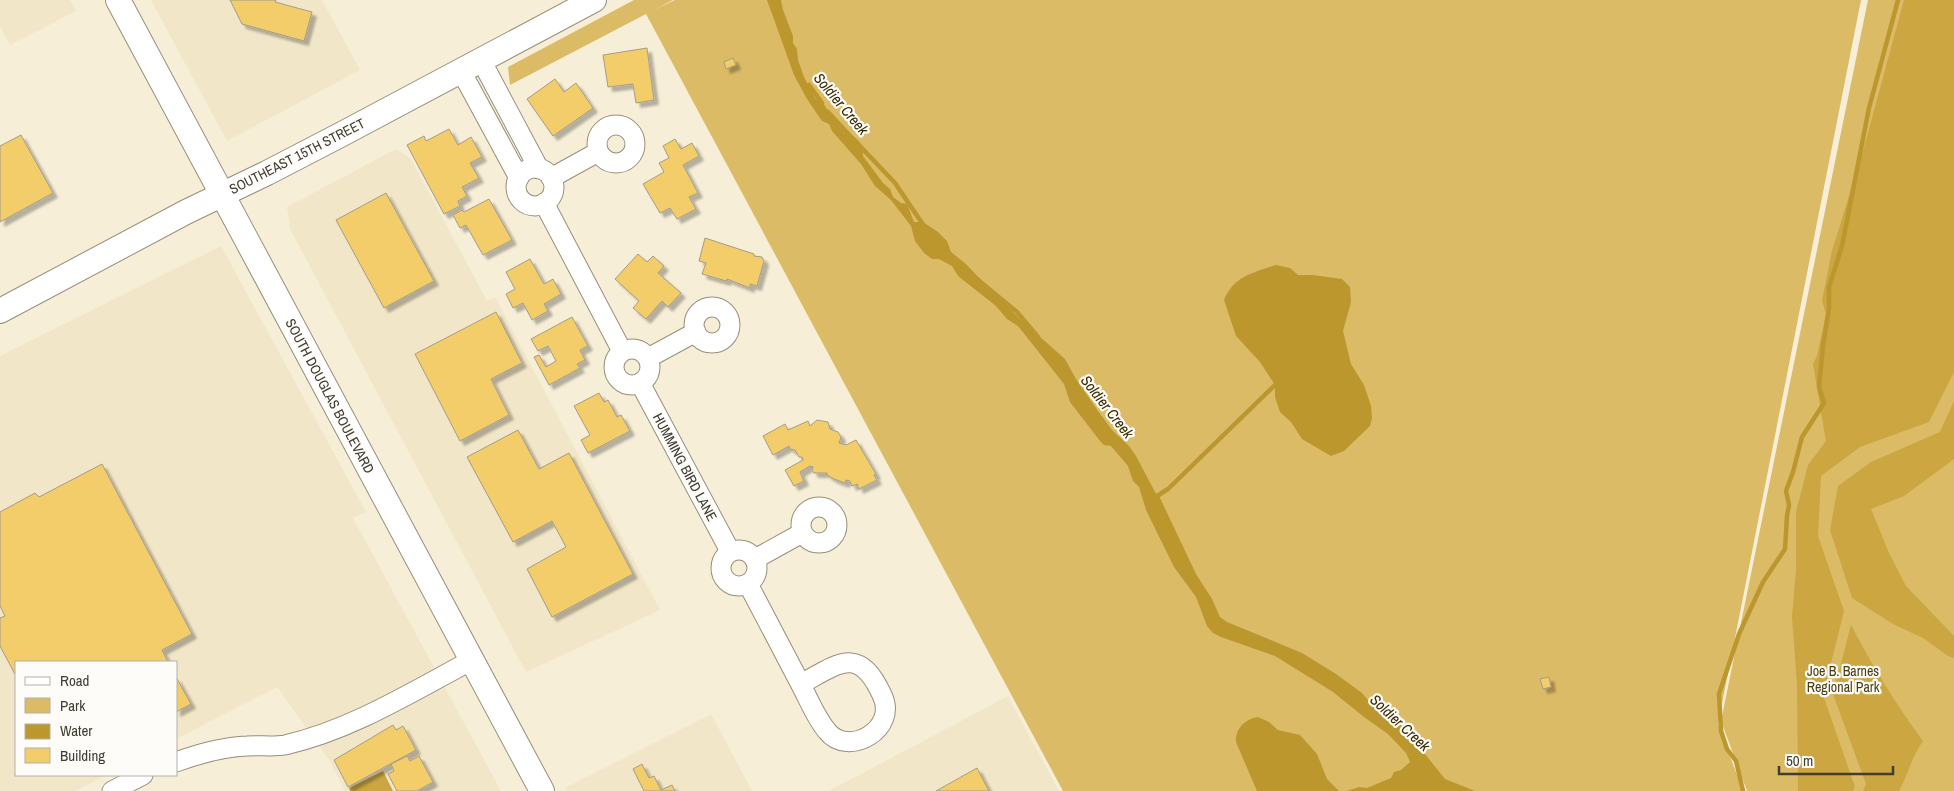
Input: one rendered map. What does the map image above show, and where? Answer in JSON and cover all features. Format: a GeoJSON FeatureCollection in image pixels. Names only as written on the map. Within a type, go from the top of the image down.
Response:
{"type":"FeatureCollection","features":[{"type":"Feature","properties":{"kind":"main road","name":"SOUTH DOUGLAS BOULEVARD"},"geometry":{"type":"LineString","coordinates":[[118,0],[542,791]]}},
{"type":"Feature","properties":{"kind":"main road","name":"SOUTHEAST 15TH STREET"},"geometry":{"type":"LineString","coordinates":[[0,311],[223,194],[268,173],[594,0]]}},
{"type":"Feature","properties":{"kind":"street"},"geometry":{"type":"LineString","coordinates":[[471,65],[509,112],[545,173],[554,185],[553,193],[544,203],[531,205],[522,200],[516,189],[519,178],[528,170],[545,173],[598,152]]}},
{"type":"Feature","properties":{"kind":"street"},"geometry":{"type":"LineString","coordinates":[[471,65],[489,123],[519,178]]}},
{"type":"Feature","properties":{"kind":"street"},"geometry":{"type":"LineString","coordinates":[[489,123],[509,112]]}},
{"type":"Feature","properties":{"kind":"street"},"geometry":{"type":"LineString","coordinates":[[544,203],[622,351]]}},
{"type":"Feature","properties":{"kind":"street"},"geometry":{"type":"LineString","coordinates":[[648,358],[696,332]]}},
{"type":"Feature","properties":{"kind":"street"},"geometry":{"type":"LineString","coordinates":[[636,349],[643,352],[648,358],[650,370],[640,383],[626,384],[614,374],[614,360],[622,351],[636,349]]}},
{"type":"Feature","properties":{"kind":"street","name":"HUMMING BIRD LANE"},"geometry":{"type":"LineString","coordinates":[[640,383],[730,551]]}},
{"type":"Feature","properties":{"kind":"street"},"geometry":{"type":"LineString","coordinates":[[754,559],[802,533]]}},
{"type":"Feature","properties":{"kind":"street"},"geometry":{"type":"LineString","coordinates":[[744,550],[750,553],[754,559],[756,572],[748,584],[732,585],[723,577],[720,568],[721,563],[730,551],[744,550]]}},
{"type":"Feature","properties":{"kind":"street"},"geometry":{"type":"LineString","coordinates":[[748,584],[801,684],[827,733],[836,740],[856,742],[873,733],[885,717],[886,707],[884,698],[874,678],[861,665],[850,662],[840,664],[801,684]]}},
{"type":"Feature","properties":{"kind":"street"},"geometry":{"type":"LineString","coordinates":[[178,761],[197,755],[245,746],[283,745],[326,732],[407,695],[472,660]]}},
{"type":"Feature","properties":{"kind":"street"},"geometry":{"type":"LineString","coordinates":[[112,791],[141,776]]}},
{"type":"Feature","properties":{"kind":"shaded area"},"geometry":{"type":"Polygon","coordinates":[[[0,0],[70,0],[76,11],[10,45],[0,26],[0,0]]]}},
{"type":"Feature","properties":{"kind":"shaded area"},"geometry":{"type":"Polygon","coordinates":[[[151,0],[322,0],[360,70],[227,141],[151,0]]]}},
{"type":"Feature","properties":{"kind":"shaded area"},"geometry":{"type":"Polygon","coordinates":[[[396,149],[411,159],[487,301],[495,297],[660,610],[526,672],[290,229],[287,207],[396,149]]]}},
{"type":"Feature","properties":{"kind":"shaded area"},"geometry":{"type":"Polygon","coordinates":[[[221,246],[366,512],[353,518],[501,791],[345,791],[328,758],[277,687],[178,738],[178,661],[15,661],[15,776],[104,776],[75,791],[0,791],[0,356],[221,246]]]}},
{"type":"Feature","properties":{"kind":"shaded area"},"geometry":{"type":"Polygon","coordinates":[[[1008,696],[1059,791],[829,791],[1008,696]]]}},
{"type":"Feature","properties":{"kind":"shaded area"},"geometry":{"type":"Polygon","coordinates":[[[711,714],[752,791],[567,791],[565,788],[711,714]]]}},
{"type":"Feature","properties":{"kind":"green space"},"geometry":{"type":"Polygon","coordinates":[[[634,0],[673,0],[656,9],[675,0],[1861,0],[1718,724],[1743,791],[1063,791],[646,14],[510,85],[508,67],[634,0]]]}},
{"type":"Feature","properties":{"kind":"green space","name":"Joe B. Barnes Regional Park"},"geometry":{"type":"Polygon","coordinates":[[[1868,0],[1954,0],[1954,791],[1747,791],[1721,721],[1868,0]]]}},
{"type":"Feature","properties":{"kind":"green space"},"geometry":{"type":"Polygon","coordinates":[[[1904,0],[1954,0],[1954,372],[1929,422],[1860,447],[1821,476],[1818,536],[1844,611],[1823,695],[1855,787],[1853,791],[1798,791],[1797,685],[1792,617],[1796,569],[1796,512],[1808,465],[1826,441],[1813,364],[1817,356],[1826,314],[1822,301],[1832,251],[1863,151],[1904,0]]]}},
{"type":"Feature","properties":{"kind":"green space"},"geometry":{"type":"Polygon","coordinates":[[[1954,401],[1954,459],[1904,496],[1871,509],[1889,553],[1906,586],[1954,636],[1954,658],[1948,656],[1923,638],[1893,624],[1852,598],[1830,530],[1838,486],[1871,462],[1940,432],[1954,401]]]}},
{"type":"Feature","properties":{"kind":"green space"},"geometry":{"type":"Polygon","coordinates":[[[1851,625],[1903,713],[1923,741],[1899,791],[1863,791],[1866,784],[1833,694],[1851,625]]]}},
{"type":"Feature","properties":{"kind":"green space"},"geometry":{"type":"Polygon","coordinates":[[[383,771],[393,791],[350,791],[349,788],[383,771]]]}},
{"type":"Feature","properties":{"kind":"water"},"geometry":{"type":"Polygon","coordinates":[[[767,0],[781,0],[793,36],[793,43],[797,49],[798,60],[815,98],[821,100],[845,134],[853,136],[859,141],[863,156],[883,183],[890,189],[893,197],[901,203],[907,204],[914,222],[923,222],[938,232],[947,241],[951,252],[982,281],[982,286],[1000,299],[1065,359],[1098,411],[1112,430],[1129,446],[1160,498],[1196,574],[1212,599],[1220,617],[1227,622],[1302,653],[1336,674],[1362,693],[1368,700],[1382,708],[1405,729],[1445,779],[1475,791],[1347,791],[1359,787],[1367,788],[1391,778],[1394,772],[1401,770],[1410,762],[1406,753],[1388,734],[1333,692],[1275,656],[1221,637],[1213,633],[1207,626],[1196,597],[1174,567],[1146,510],[1139,487],[1133,481],[1128,466],[1111,446],[1104,445],[1100,441],[1070,402],[1064,384],[1018,326],[1007,319],[996,306],[958,276],[952,266],[939,259],[932,259],[924,253],[915,241],[911,226],[891,200],[875,186],[861,164],[832,131],[829,124],[822,121],[807,99],[794,75],[767,0]]]}},
{"type":"Feature","properties":{"kind":"water"},"geometry":{"type":"Polygon","coordinates":[[[1276,265],[1290,268],[1298,275],[1342,279],[1350,287],[1351,302],[1343,331],[1351,364],[1364,385],[1371,406],[1372,418],[1370,426],[1344,451],[1331,456],[1302,439],[1291,422],[1280,412],[1275,397],[1275,385],[1260,362],[1236,336],[1224,300],[1228,292],[1239,280],[1252,273],[1276,265]]]}},
{"type":"Feature","properties":{"kind":"water"},"geometry":{"type":"Polygon","coordinates":[[[1258,717],[1269,722],[1278,730],[1300,735],[1317,754],[1327,779],[1339,791],[1257,791],[1236,742],[1236,737],[1239,729],[1245,722],[1258,717]]]}},
{"type":"Feature","properties":{"kind":"building"},"geometry":{"type":"Polygon","coordinates":[[[230,0],[276,0],[275,2],[312,12],[304,41],[242,24],[230,0]]]}},
{"type":"Feature","properties":{"kind":"building"},"geometry":{"type":"Polygon","coordinates":[[[647,48],[654,100],[636,103],[633,84],[608,87],[603,55],[647,48]]]}},
{"type":"Feature","properties":{"kind":"building"},"geometry":{"type":"Polygon","coordinates":[[[733,58],[736,65],[726,69],[724,62],[733,58]]]}},
{"type":"Feature","properties":{"kind":"building"},"geometry":{"type":"Polygon","coordinates":[[[555,79],[564,92],[576,83],[593,108],[553,136],[527,99],[555,79]]]}},
{"type":"Feature","properties":{"kind":"building"},"geometry":{"type":"Polygon","coordinates":[[[449,129],[458,145],[471,137],[482,157],[470,163],[479,178],[462,187],[467,196],[458,201],[460,206],[444,214],[407,145],[424,136],[426,141],[449,129]]]}},
{"type":"Feature","properties":{"kind":"building"},"geometry":{"type":"Polygon","coordinates":[[[21,135],[53,193],[0,222],[0,146],[21,135]]]}},
{"type":"Feature","properties":{"kind":"building"},"geometry":{"type":"Polygon","coordinates":[[[675,139],[681,149],[692,143],[699,156],[683,165],[698,193],[689,197],[696,209],[677,219],[670,208],[660,213],[643,184],[664,172],[659,163],[669,158],[663,146],[675,139]]]}},
{"type":"Feature","properties":{"kind":"building"},"geometry":{"type":"Polygon","coordinates":[[[386,193],[434,281],[384,308],[336,220],[386,193]]]}},
{"type":"Feature","properties":{"kind":"building"},"geometry":{"type":"Polygon","coordinates":[[[489,199],[512,240],[483,255],[466,225],[460,228],[453,215],[462,210],[464,212],[489,199]]]}},
{"type":"Feature","properties":{"kind":"building"},"geometry":{"type":"Polygon","coordinates":[[[705,238],[754,254],[754,256],[762,257],[764,261],[757,286],[750,284],[750,288],[727,279],[726,281],[702,274],[706,263],[699,261],[705,238]]]}},
{"type":"Feature","properties":{"kind":"building"},"geometry":{"type":"Polygon","coordinates":[[[638,254],[647,262],[653,256],[664,266],[658,273],[681,293],[668,307],[662,301],[646,319],[633,308],[639,301],[615,279],[638,254]]]}},
{"type":"Feature","properties":{"kind":"building"},"geometry":{"type":"Polygon","coordinates":[[[530,259],[544,284],[553,279],[561,294],[544,304],[548,311],[532,320],[523,303],[513,308],[506,294],[515,289],[506,272],[530,259]]]}},
{"type":"Feature","properties":{"kind":"building"},"geometry":{"type":"Polygon","coordinates":[[[496,312],[522,363],[491,379],[509,415],[460,441],[415,354],[496,312]]]}},
{"type":"Feature","properties":{"kind":"building"},"geometry":{"type":"Polygon","coordinates":[[[572,317],[588,346],[580,350],[585,360],[577,364],[580,368],[549,385],[534,357],[539,355],[546,367],[556,361],[548,346],[538,351],[531,339],[572,317]]]}},
{"type":"Feature","properties":{"kind":"building"},"geometry":{"type":"Polygon","coordinates":[[[599,393],[604,402],[608,400],[617,417],[621,415],[630,431],[588,453],[581,440],[590,435],[574,406],[599,393]]]}},
{"type":"Feature","properties":{"kind":"building"},"geometry":{"type":"Polygon","coordinates":[[[817,420],[828,422],[830,429],[838,432],[841,437],[839,443],[846,445],[856,440],[876,474],[874,475],[877,480],[859,489],[857,484],[852,486],[850,481],[846,480],[845,483],[834,479],[827,475],[827,473],[814,473],[813,467],[810,466],[800,472],[804,481],[794,486],[785,470],[803,460],[802,457],[799,457],[795,450],[790,449],[789,446],[773,455],[763,436],[785,424],[788,430],[808,421],[810,426],[817,420]]]}},
{"type":"Feature","properties":{"kind":"building"},"geometry":{"type":"Polygon","coordinates":[[[518,430],[539,469],[569,453],[633,574],[552,617],[527,569],[566,547],[552,521],[513,542],[467,457],[518,430]]]}},
{"type":"Feature","properties":{"kind":"building"},"geometry":{"type":"Polygon","coordinates":[[[102,464],[192,634],[162,650],[168,661],[15,661],[15,674],[0,646],[0,618],[5,616],[0,606],[0,512],[35,493],[39,497],[102,464]]]}},
{"type":"Feature","properties":{"kind":"building"},"geometry":{"type":"Polygon","coordinates":[[[1549,677],[1551,687],[1543,689],[1540,679],[1549,677]]]}},
{"type":"Feature","properties":{"kind":"building"},"geometry":{"type":"Polygon","coordinates":[[[178,681],[191,704],[178,711],[178,681]]]}},
{"type":"Feature","properties":{"kind":"building"},"geometry":{"type":"Polygon","coordinates":[[[393,725],[396,730],[403,726],[416,750],[348,787],[334,760],[393,725]]]}},
{"type":"Feature","properties":{"kind":"building"},"geometry":{"type":"Polygon","coordinates":[[[407,756],[410,761],[419,756],[433,782],[417,791],[397,791],[388,774],[394,771],[391,764],[407,756]]]}},
{"type":"Feature","properties":{"kind":"building"},"geometry":{"type":"Polygon","coordinates":[[[642,764],[649,778],[654,776],[661,790],[672,785],[675,791],[644,791],[633,769],[642,764]]]}},
{"type":"Feature","properties":{"kind":"building"},"geometry":{"type":"Polygon","coordinates":[[[977,768],[989,791],[936,791],[977,768]]]}},
{"type":"Feature","properties":{"kind":"waterway"},"geometry":{"type":"LineString","coordinates":[[1743,791],[1736,761],[1727,749],[1721,731],[1719,694],[1739,634],[1763,582],[1785,549],[1789,505],[1786,491],[1802,437],[1824,403],[1819,387],[1829,309],[1829,287],[1842,246],[1869,108],[1898,0]]}},
{"type":"Feature","properties":{"kind":"waterway","name":"Soldier Creek"},"geometry":{"type":"LineString","coordinates":[[809,85],[822,103]]}},
{"type":"Feature","properties":{"kind":"waterway","name":"Soldier Creek"},"geometry":{"type":"LineString","coordinates":[[828,112],[853,139]]}},
{"type":"Feature","properties":{"kind":"waterway","name":"Soldier Creek"},"geometry":{"type":"LineString","coordinates":[[858,144],[895,183],[924,226]]}},
{"type":"Feature","properties":{"kind":"waterway","name":"Soldier Creek"},"geometry":{"type":"LineString","coordinates":[[977,279],[1017,312],[1038,337]]}},
{"type":"Feature","properties":{"kind":"waterway"},"geometry":{"type":"LineString","coordinates":[[1154,498],[1168,489],[1275,385]]}}]}
